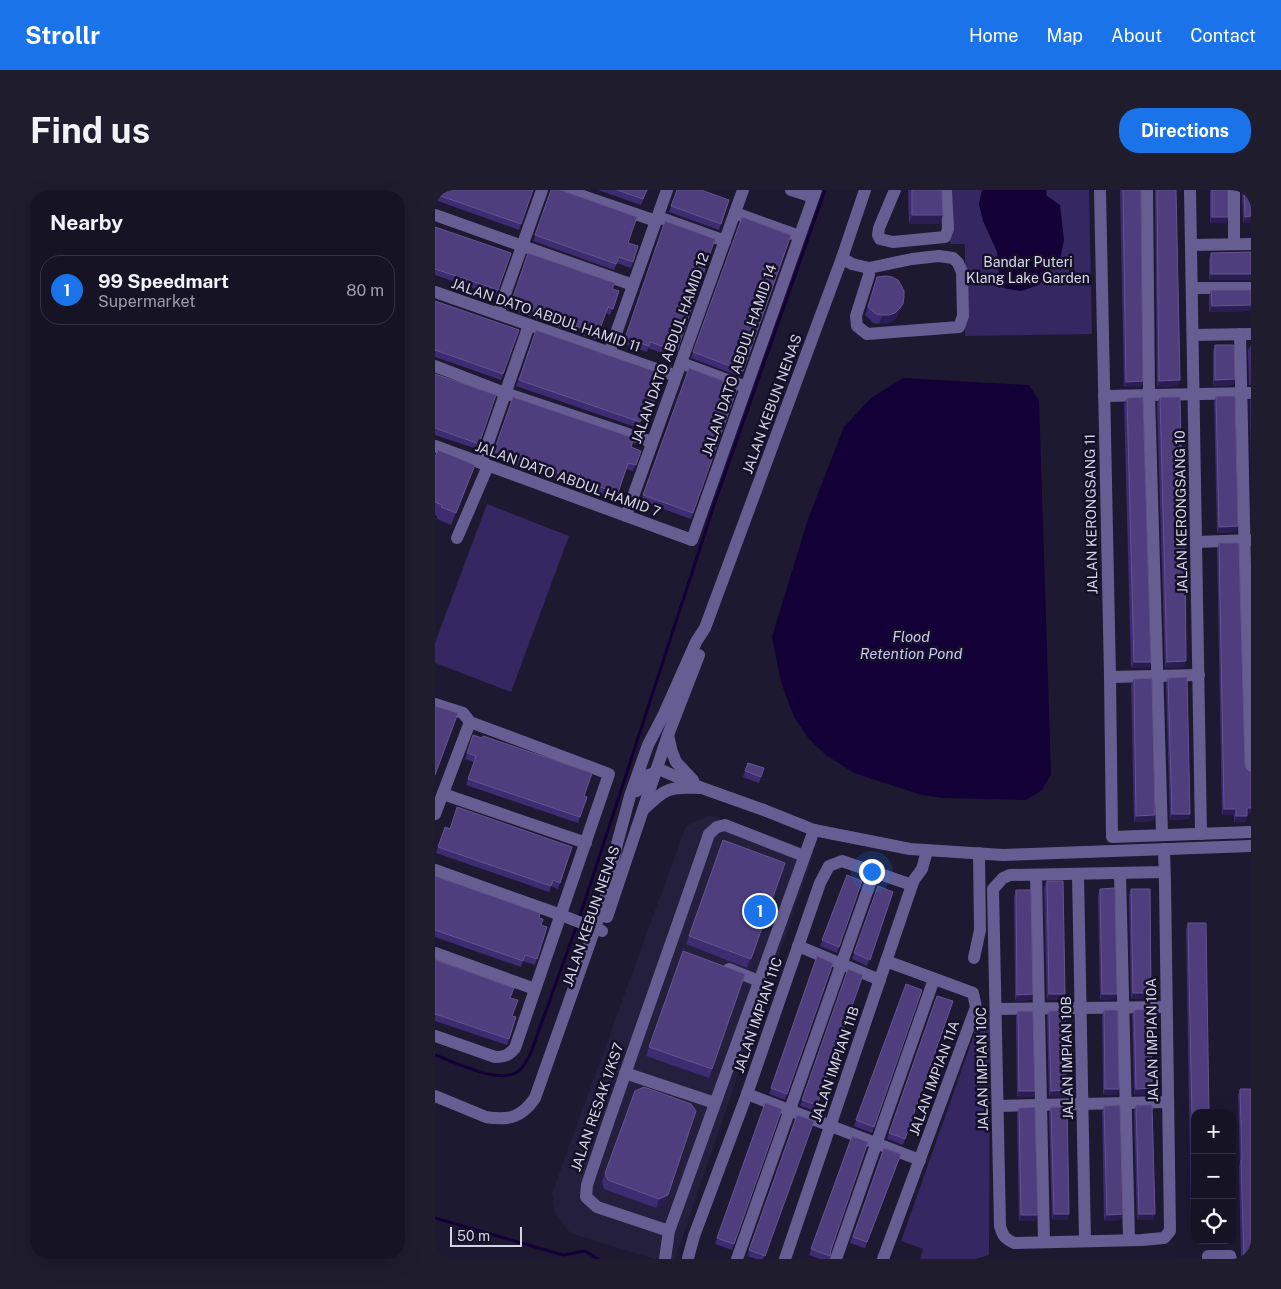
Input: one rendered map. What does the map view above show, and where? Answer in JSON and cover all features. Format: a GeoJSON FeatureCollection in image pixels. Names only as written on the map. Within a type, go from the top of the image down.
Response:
{"type":"FeatureCollection","features":[{"type":"Feature","properties":{"kind":"street"},"geometry":{"type":"LineString","coordinates":[[498,314],[542,190]]}},
{"type":"Feature","properties":{"kind":"street"},"geometry":{"type":"LineString","coordinates":[[565,190],[725,240]]}},
{"type":"Feature","properties":{"kind":"street"},"geometry":{"type":"LineString","coordinates":[[609,353],[667,190]]}},
{"type":"Feature","properties":{"kind":"street","name":"JALAN DATO ABDUL HAMID 12"},"geometry":{"type":"LineString","coordinates":[[626,516],[743,190]]}},
{"type":"Feature","properties":{"kind":"street"},"geometry":{"type":"LineString","coordinates":[[791,190],[814,194]]}},
{"type":"Feature","properties":{"kind":"street","name":"JALAN KEBUN NENAS"},"geometry":{"type":"LineString","coordinates":[[435,1096],[495,1119],[516,1116],[530,1105],[535,1098],[589,944],[598,930],[600,914],[626,811],[648,744],[664,714],[696,642],[705,628],[856,264],[865,190]]}},
{"type":"Feature","properties":{"kind":"street"},"geometry":{"type":"LineString","coordinates":[[895,190],[879,228],[878,235],[880,239],[893,242],[945,237],[948,229],[946,190]]}},
{"type":"Feature","properties":{"kind":"street","name":"JALAN KERONGSANG 11"},"geometry":{"type":"LineString","coordinates":[[1099,190],[1112,837],[1162,835]]}},
{"type":"Feature","properties":{"kind":"street"},"geometry":{"type":"LineString","coordinates":[[1147,190],[1149,395],[1162,835],[1251,832]]}},
{"type":"Feature","properties":{"kind":"street","name":"JALAN KERONGSANG 10"},"geometry":{"type":"LineString","coordinates":[[1190,190],[1201,834]]}},
{"type":"Feature","properties":{"kind":"street"},"geometry":{"type":"LineString","coordinates":[[1234,190],[1234,244]]}},
{"type":"Feature","properties":{"kind":"street","name":"JALAN DATO ABDUL HAMID 14"},"geometry":{"type":"LineString","coordinates":[[692,540],[814,194]]}},
{"type":"Feature","properties":{"kind":"street"},"geometry":{"type":"LineString","coordinates":[[735,213],[799,236]]}},
{"type":"Feature","properties":{"kind":"street"},"geometry":{"type":"LineString","coordinates":[[435,215],[633,285]]}},
{"type":"Feature","properties":{"kind":"street"},"geometry":{"type":"LineString","coordinates":[[1191,245],[1251,244]]}},
{"type":"Feature","properties":{"kind":"street"},"geometry":{"type":"LineString","coordinates":[[939,256],[953,258],[958,263],[962,272],[963,316],[959,327],[867,334],[857,326],[856,316],[869,275],[856,264],[939,256]]}},
{"type":"Feature","properties":{"kind":"street"},"geometry":{"type":"LineString","coordinates":[[1192,288],[1251,288]]}},
{"type":"Feature","properties":{"kind":"street","name":"JALAN DATO ABDUL HAMID 11"},"geometry":{"type":"LineString","coordinates":[[435,292],[676,376]]}},
{"type":"Feature","properties":{"kind":"street"},"geometry":{"type":"LineString","coordinates":[[457,538],[485,464],[505,393],[529,325]]}},
{"type":"Feature","properties":{"kind":"street"},"geometry":{"type":"LineString","coordinates":[[1193,335],[1245,334],[1248,540],[1247,661],[1251,770]]}},
{"type":"Feature","properties":{"kind":"street"},"geometry":{"type":"LineString","coordinates":[[681,363],[746,387]]}},
{"type":"Feature","properties":{"kind":"street"},"geometry":{"type":"LineString","coordinates":[[435,366],[505,393],[652,442]]}},
{"type":"Feature","properties":{"kind":"street"},"geometry":{"type":"LineString","coordinates":[[1104,396],[1246,392]]}},
{"type":"Feature","properties":{"kind":"street","name":"JALAN DATO ABDUL HAMID 7"},"geometry":{"type":"LineString","coordinates":[[435,446],[692,540]]}},
{"type":"Feature","properties":{"kind":"street"},"geometry":{"type":"LineString","coordinates":[[1196,542],[1248,540]]}},
{"type":"Feature","properties":{"kind":"street","name":"JALAN KEBUN NENAS"},"geometry":{"type":"LineString","coordinates":[[435,1106],[482,1122],[509,1127],[518,1124],[533,1114],[598,930],[644,809],[668,734],[703,646],[705,628]]}},
{"type":"Feature","properties":{"kind":"street"},"geometry":{"type":"LineString","coordinates":[[1110,677],[1199,675]]}},
{"type":"Feature","properties":{"kind":"street"},"geometry":{"type":"LineString","coordinates":[[435,704],[463,714],[469,722],[609,774],[515,1048],[507,1056],[495,1057],[435,1036]]}},
{"type":"Feature","properties":{"kind":"street"},"geometry":{"type":"LineString","coordinates":[[656,772],[653,763],[653,750],[664,714]]}},
{"type":"Feature","properties":{"kind":"street"},"geometry":{"type":"LineString","coordinates":[[435,814],[469,722]]}},
{"type":"Feature","properties":{"kind":"street"},"geometry":{"type":"LineString","coordinates":[[668,734],[676,762],[702,788]]}},
{"type":"Feature","properties":{"kind":"street"},"geometry":{"type":"LineString","coordinates":[[626,811],[646,776],[664,770],[702,788],[814,830],[923,851],[1003,855],[1251,846]]}},
{"type":"Feature","properties":{"kind":"street"},"geometry":{"type":"LineString","coordinates":[[644,809],[664,792],[671,789],[702,788]]}},
{"type":"Feature","properties":{"kind":"street"},"geometry":{"type":"LineString","coordinates":[[443,794],[586,843]]}},
{"type":"Feature","properties":{"kind":"street","name":"JALAN RESAK 1/KS7"},"geometry":{"type":"LineString","coordinates":[[669,1231],[597,1207],[586,1196],[587,1185],[625,1073],[675,949],[709,834],[717,827],[725,826],[804,856]]}},
{"type":"Feature","properties":{"kind":"street"},"geometry":{"type":"LineString","coordinates":[[690,1258],[666,1254],[669,1231],[814,830]]}},
{"type":"Feature","properties":{"kind":"street","name":"JALAN IMPIAN 10A"},"geometry":{"type":"LineString","coordinates":[[1129,1240],[1164,1238],[1170,1230],[1164,849]]}},
{"type":"Feature","properties":{"kind":"street","name":"JALAN IMPIAN 11B"},"geometry":{"type":"LineString","coordinates":[[785,1259],[913,882],[914,866],[923,851]]}},
{"type":"Feature","properties":{"kind":"street"},"geometry":{"type":"LineString","coordinates":[[974,958],[980,930],[979,853]]}},
{"type":"Feature","properties":{"kind":"street","name":"JALAN IMPIAN 11C"},"geometry":{"type":"LineString","coordinates":[[690,1258],[694,1236],[747,1094],[820,883],[829,866],[842,861],[913,882]]}},
{"type":"Feature","properties":{"kind":"street"},"geometry":{"type":"LineString","coordinates":[[435,870],[598,930]]}},
{"type":"Feature","properties":{"kind":"street"},"geometry":{"type":"LineString","coordinates":[[737,1259],[874,872]]}},
{"type":"Feature","properties":{"kind":"street"},"geometry":{"type":"LineString","coordinates":[[1120,873],[1129,1240],[1044,1242],[1036,875],[1120,873],[1164,872]]}},
{"type":"Feature","properties":{"kind":"street","name":"JALAN IMPIAN 10B"},"geometry":{"type":"LineString","coordinates":[[1078,874],[1085,1241]]}},
{"type":"Feature","properties":{"kind":"street","name":"JALAN IMPIAN 10C"},"geometry":{"type":"LineString","coordinates":[[1036,875],[1010,875],[1003,878],[993,889],[1000,1226],[1003,1235],[1014,1243],[1044,1242]]}},
{"type":"Feature","properties":{"kind":"street"},"geometry":{"type":"LineString","coordinates":[[577,921],[588,921],[600,914]]}},
{"type":"Feature","properties":{"kind":"street"},"geometry":{"type":"LineString","coordinates":[[577,921],[585,929],[589,944]]}},
{"type":"Feature","properties":{"kind":"street"},"geometry":{"type":"LineString","coordinates":[[798,946],[880,980]]}},
{"type":"Feature","properties":{"kind":"street"},"geometry":{"type":"LineString","coordinates":[[435,953],[535,989]]}},
{"type":"Feature","properties":{"kind":"street","name":"JALAN IMPIAN 11A"},"geometry":{"type":"LineString","coordinates":[[883,1259],[976,1007],[973,993],[886,961]]}},
{"type":"Feature","properties":{"kind":"street"},"geometry":{"type":"LineString","coordinates":[[715,964],[759,981]]}},
{"type":"Feature","properties":{"kind":"street"},"geometry":{"type":"LineString","coordinates":[[836,1259],[935,979]]}},
{"type":"Feature","properties":{"kind":"street"},"geometry":{"type":"LineString","coordinates":[[996,1010],[1166,1007]]}},
{"type":"Feature","properties":{"kind":"street"},"geometry":{"type":"LineString","coordinates":[[625,1073],[715,1103]]}},
{"type":"Feature","properties":{"kind":"street"},"geometry":{"type":"LineString","coordinates":[[747,1094],[919,1160]]}},
{"type":"Feature","properties":{"kind":"street"},"geometry":{"type":"LineString","coordinates":[[998,1106],[1168,1102]]}},
{"type":"Feature","properties":{"kind":"street"},"geometry":{"type":"LineString","coordinates":[[1208,1259],[1208,1256],[1230,1256],[1231,1259]]}},
{"type":"Feature","properties":{"kind":"shaded area"},"geometry":{"type":"Polygon","coordinates":[[[710,815],[814,852],[675,1259],[654,1259],[570,1233],[555,1212],[552,1193],[686,826],[710,815]]]}},
{"type":"Feature","properties":{"kind":"green space","name":"Bandar Puteri Klang Lake Garden"},"geometry":{"type":"Polygon","coordinates":[[[950,190],[1089,190],[1092,334],[965,336],[965,244],[950,244],[950,190]]]}},
{"type":"Feature","properties":{"kind":"green space"},"geometry":{"type":"Polygon","coordinates":[[[487,504],[569,536],[511,692],[435,663],[435,643],[487,504]]]}},
{"type":"Feature","properties":{"kind":"green space"},"geometry":{"type":"Polygon","coordinates":[[[981,1015],[990,1018],[989,1255],[976,1259],[920,1259],[923,1249],[901,1241],[981,1015]]]}},
{"type":"Feature","properties":{"kind":"water"},"geometry":{"type":"Polygon","coordinates":[[[982,190],[1046,190],[1047,196],[1060,205],[1064,240],[1061,255],[1039,285],[1021,291],[1003,288],[997,252],[983,221],[979,204],[982,190]]]}},
{"type":"Feature","properties":{"kind":"water","name":"Flood Retention Pond"},"geometry":{"type":"Polygon","coordinates":[[[903,378],[1029,385],[1039,401],[1051,774],[1042,790],[1026,800],[943,798],[922,795],[854,773],[826,755],[809,739],[794,717],[781,682],[772,637],[808,519],[844,427],[871,398],[903,378]]]}},
{"type":"Feature","properties":{"kind":"building"},"geometry":{"type":"Polygon","coordinates":[[[435,190],[533,190],[521,224],[435,194],[435,190]]]}},
{"type":"Feature","properties":{"kind":"building"},"geometry":{"type":"Polygon","coordinates":[[[551,190],[561,190],[637,217],[628,243],[638,246],[633,262],[619,257],[616,264],[535,235],[551,190]]]}},
{"type":"Feature","properties":{"kind":"building"},"geometry":{"type":"Polygon","coordinates":[[[617,190],[647,190],[643,199],[617,190]]]}},
{"type":"Feature","properties":{"kind":"building"},"geometry":{"type":"Polygon","coordinates":[[[677,190],[701,190],[729,200],[721,224],[671,206],[677,190]]]}},
{"type":"Feature","properties":{"kind":"building"},"geometry":{"type":"Polygon","coordinates":[[[912,190],[942,190],[943,215],[912,215],[912,190]]]}},
{"type":"Feature","properties":{"kind":"building"},"geometry":{"type":"Polygon","coordinates":[[[1123,190],[1141,190],[1143,381],[1126,382],[1123,190]]]}},
{"type":"Feature","properties":{"kind":"building"},"geometry":{"type":"Polygon","coordinates":[[[1157,190],[1176,190],[1180,380],[1159,381],[1157,190]]]}},
{"type":"Feature","properties":{"kind":"building"},"geometry":{"type":"Polygon","coordinates":[[[1212,190],[1228,190],[1228,217],[1212,217],[1212,190]]]}},
{"type":"Feature","properties":{"kind":"building"},"geometry":{"type":"Polygon","coordinates":[[[1244,190],[1251,190],[1251,216],[1245,217],[1244,190]]]}},
{"type":"Feature","properties":{"kind":"building"},"geometry":{"type":"Polygon","coordinates":[[[742,217],[791,235],[743,371],[693,352],[742,217]]]}},
{"type":"Feature","properties":{"kind":"building"},"geometry":{"type":"Polygon","coordinates":[[[665,221],[715,239],[677,351],[650,342],[649,346],[625,338],[665,221]]]}},
{"type":"Feature","properties":{"kind":"building"},"geometry":{"type":"Polygon","coordinates":[[[435,227],[511,253],[498,290],[435,269],[435,227]]]}},
{"type":"Feature","properties":{"kind":"building"},"geometry":{"type":"Polygon","coordinates":[[[1251,252],[1251,274],[1211,274],[1211,253],[1251,252]]]}},
{"type":"Feature","properties":{"kind":"building"},"geometry":{"type":"Polygon","coordinates":[[[528,253],[615,283],[612,289],[619,291],[613,309],[608,307],[598,334],[511,303],[528,253]]]}},
{"type":"Feature","properties":{"kind":"building"},"geometry":{"type":"Polygon","coordinates":[[[886,276],[898,280],[904,291],[903,304],[895,313],[889,315],[876,314],[868,307],[877,277],[886,276]]]}},
{"type":"Feature","properties":{"kind":"building"},"geometry":{"type":"Polygon","coordinates":[[[1211,290],[1251,290],[1251,305],[1212,306],[1211,290]]]}},
{"type":"Feature","properties":{"kind":"building"},"geometry":{"type":"Polygon","coordinates":[[[435,301],[519,330],[503,374],[435,350],[435,301]]]}},
{"type":"Feature","properties":{"kind":"building"},"geometry":{"type":"Polygon","coordinates":[[[536,330],[657,372],[648,398],[655,400],[649,416],[643,414],[640,422],[519,380],[536,330]]]}},
{"type":"Feature","properties":{"kind":"building"},"geometry":{"type":"Polygon","coordinates":[[[1215,345],[1234,345],[1235,379],[1215,380],[1215,345]]]}},
{"type":"Feature","properties":{"kind":"building"},"geometry":{"type":"Polygon","coordinates":[[[689,368],[738,386],[693,513],[643,495],[689,368]]]}},
{"type":"Feature","properties":{"kind":"building"},"geometry":{"type":"Polygon","coordinates":[[[435,374],[496,395],[479,444],[435,428],[435,374]]]}},
{"type":"Feature","properties":{"kind":"building"},"geometry":{"type":"Polygon","coordinates":[[[1216,396],[1235,396],[1238,526],[1219,527],[1216,396]]]}},
{"type":"Feature","properties":{"kind":"building"},"geometry":{"type":"Polygon","coordinates":[[[513,397],[634,438],[631,447],[641,451],[636,465],[628,463],[618,493],[494,451],[513,397]]]}},
{"type":"Feature","properties":{"kind":"building"},"geometry":{"type":"Polygon","coordinates":[[[1143,397],[1151,662],[1134,662],[1127,398],[1143,397]]]}},
{"type":"Feature","properties":{"kind":"building"},"geometry":{"type":"Polygon","coordinates":[[[1160,397],[1180,397],[1183,543],[1185,543],[1186,661],[1167,662],[1160,397]]]}},
{"type":"Feature","properties":{"kind":"building"},"geometry":{"type":"Polygon","coordinates":[[[438,450],[475,465],[456,513],[441,507],[442,505],[435,502],[435,457],[438,450]]]}},
{"type":"Feature","properties":{"kind":"building"},"geometry":{"type":"Polygon","coordinates":[[[1219,543],[1239,543],[1245,764],[1246,768],[1251,771],[1251,808],[1247,808],[1247,816],[1236,816],[1236,809],[1224,809],[1219,543]]]}},
{"type":"Feature","properties":{"kind":"building"},"geometry":{"type":"Polygon","coordinates":[[[1187,677],[1190,814],[1172,814],[1168,678],[1187,677]]]}},
{"type":"Feature","properties":{"kind":"building"},"geometry":{"type":"Polygon","coordinates":[[[1152,678],[1155,815],[1136,816],[1134,679],[1152,678]]]}},
{"type":"Feature","properties":{"kind":"building"},"geometry":{"type":"Polygon","coordinates":[[[435,706],[458,713],[435,775],[435,706]]]}},
{"type":"Feature","properties":{"kind":"building"},"geometry":{"type":"Polygon","coordinates":[[[473,735],[482,738],[483,736],[592,773],[584,796],[587,797],[580,817],[468,779],[476,756],[467,753],[473,735]]]}},
{"type":"Feature","properties":{"kind":"building"},"geometry":{"type":"Polygon","coordinates":[[[748,763],[764,768],[761,777],[745,771],[748,763]]]}},
{"type":"Feature","properties":{"kind":"building"},"geometry":{"type":"Polygon","coordinates":[[[457,807],[572,847],[560,883],[553,880],[551,886],[438,847],[445,827],[450,829],[457,807]]]}},
{"type":"Feature","properties":{"kind":"building"},"geometry":{"type":"Polygon","coordinates":[[[723,840],[785,863],[751,959],[689,936],[723,840]]]}},
{"type":"Feature","properties":{"kind":"building"},"geometry":{"type":"Polygon","coordinates":[[[847,875],[862,881],[839,947],[822,940],[847,875]]]}},
{"type":"Feature","properties":{"kind":"building"},"geometry":{"type":"Polygon","coordinates":[[[435,876],[540,913],[539,918],[543,919],[541,925],[547,927],[537,959],[525,955],[523,961],[435,930],[435,876]]]}},
{"type":"Feature","properties":{"kind":"building"},"geometry":{"type":"Polygon","coordinates":[[[1047,881],[1063,881],[1065,994],[1049,994],[1047,881]]]}},
{"type":"Feature","properties":{"kind":"building"},"geometry":{"type":"Polygon","coordinates":[[[878,886],[893,892],[870,960],[854,953],[878,886]]]}},
{"type":"Feature","properties":{"kind":"building"},"geometry":{"type":"Polygon","coordinates":[[[1115,888],[1117,994],[1102,994],[1100,889],[1115,888]]]}},
{"type":"Feature","properties":{"kind":"building"},"geometry":{"type":"Polygon","coordinates":[[[1131,889],[1150,889],[1151,993],[1133,993],[1131,889]]]}},
{"type":"Feature","properties":{"kind":"building"},"geometry":{"type":"Polygon","coordinates":[[[1016,890],[1031,890],[1033,994],[1017,995],[1016,890]]]}},
{"type":"Feature","properties":{"kind":"building"},"geometry":{"type":"Polygon","coordinates":[[[1188,923],[1206,923],[1209,1109],[1192,1109],[1188,923]]]}},
{"type":"Feature","properties":{"kind":"building"},"geometry":{"type":"Polygon","coordinates":[[[683,951],[745,974],[712,1069],[649,1047],[683,951]]]}},
{"type":"Feature","properties":{"kind":"building"},"geometry":{"type":"Polygon","coordinates":[[[817,956],[833,963],[787,1094],[771,1088],[817,956]]]}},
{"type":"Feature","properties":{"kind":"building"},"geometry":{"type":"Polygon","coordinates":[[[435,960],[514,988],[510,998],[518,1000],[512,1016],[516,1017],[509,1039],[435,1014],[435,960]]]}},
{"type":"Feature","properties":{"kind":"building"},"geometry":{"type":"Polygon","coordinates":[[[848,969],[863,975],[817,1105],[802,1100],[848,969]]]}},
{"type":"Feature","properties":{"kind":"building"},"geometry":{"type":"Polygon","coordinates":[[[906,984],[922,990],[874,1127],[856,1120],[906,984]]]}},
{"type":"Feature","properties":{"kind":"building"},"geometry":{"type":"Polygon","coordinates":[[[937,996],[953,1001],[905,1139],[889,1133],[937,996]]]}},
{"type":"Feature","properties":{"kind":"building"},"geometry":{"type":"Polygon","coordinates":[[[1151,1009],[1152,1088],[1136,1089],[1134,1010],[1151,1009]]]}},
{"type":"Feature","properties":{"kind":"building"},"geometry":{"type":"Polygon","coordinates":[[[1065,1010],[1066,1090],[1051,1091],[1049,1011],[1065,1010]]]}},
{"type":"Feature","properties":{"kind":"building"},"geometry":{"type":"Polygon","coordinates":[[[1104,1010],[1118,1010],[1119,1089],[1105,1089],[1104,1010]]]}},
{"type":"Feature","properties":{"kind":"building"},"geometry":{"type":"Polygon","coordinates":[[[1018,1011],[1033,1011],[1035,1091],[1019,1091],[1018,1011]]]}},
{"type":"Feature","properties":{"kind":"building"},"geometry":{"type":"Polygon","coordinates":[[[644,1087],[691,1104],[696,1111],[668,1195],[659,1199],[608,1180],[605,1173],[635,1091],[644,1087]]]}},
{"type":"Feature","properties":{"kind":"building"},"geometry":{"type":"Polygon","coordinates":[[[1240,1089],[1251,1089],[1251,1258],[1244,1258],[1240,1089]]]}},
{"type":"Feature","properties":{"kind":"building"},"geometry":{"type":"Polygon","coordinates":[[[765,1103],[782,1109],[734,1244],[717,1238],[765,1103]]]}},
{"type":"Feature","properties":{"kind":"building"},"geometry":{"type":"Polygon","coordinates":[[[1120,1105],[1123,1214],[1107,1215],[1104,1106],[1120,1105]]]}},
{"type":"Feature","properties":{"kind":"building"},"geometry":{"type":"Polygon","coordinates":[[[1136,1105],[1152,1105],[1155,1214],[1139,1214],[1136,1105]]]}},
{"type":"Feature","properties":{"kind":"building"},"geometry":{"type":"Polygon","coordinates":[[[1035,1107],[1038,1215],[1021,1215],[1019,1108],[1035,1107]]]}},
{"type":"Feature","properties":{"kind":"building"},"geometry":{"type":"Polygon","coordinates":[[[1051,1107],[1067,1107],[1069,1214],[1054,1214],[1051,1107]]]}},
{"type":"Feature","properties":{"kind":"building"},"geometry":{"type":"Polygon","coordinates":[[[797,1115],[814,1121],[765,1256],[749,1250],[797,1115]]]}},
{"type":"Feature","properties":{"kind":"building"},"geometry":{"type":"Polygon","coordinates":[[[852,1136],[868,1142],[830,1256],[811,1249],[852,1136]]]}},
{"type":"Feature","properties":{"kind":"building"},"geometry":{"type":"Polygon","coordinates":[[[884,1148],[901,1154],[867,1242],[853,1237],[884,1148]]]}},
{"type":"Feature","properties":{"kind":"waterway"},"geometry":{"type":"LineString","coordinates":[[579,919],[715,502],[825,190]]}},
{"type":"Feature","properties":{"kind":"waterway"},"geometry":{"type":"LineString","coordinates":[[435,1055],[486,1074],[507,1075],[520,1070],[530,1055],[577,925]]}},
{"type":"Feature","properties":{"kind":"waterway"},"geometry":{"type":"LineString","coordinates":[[435,1218],[563,1255],[585,1251],[598,1259]]}},
{"type":"Feature","properties":{"kind":"place","name":"99 Speedmart"},"geometry":{"type":"Point","coordinates":[760,911]}}]}
